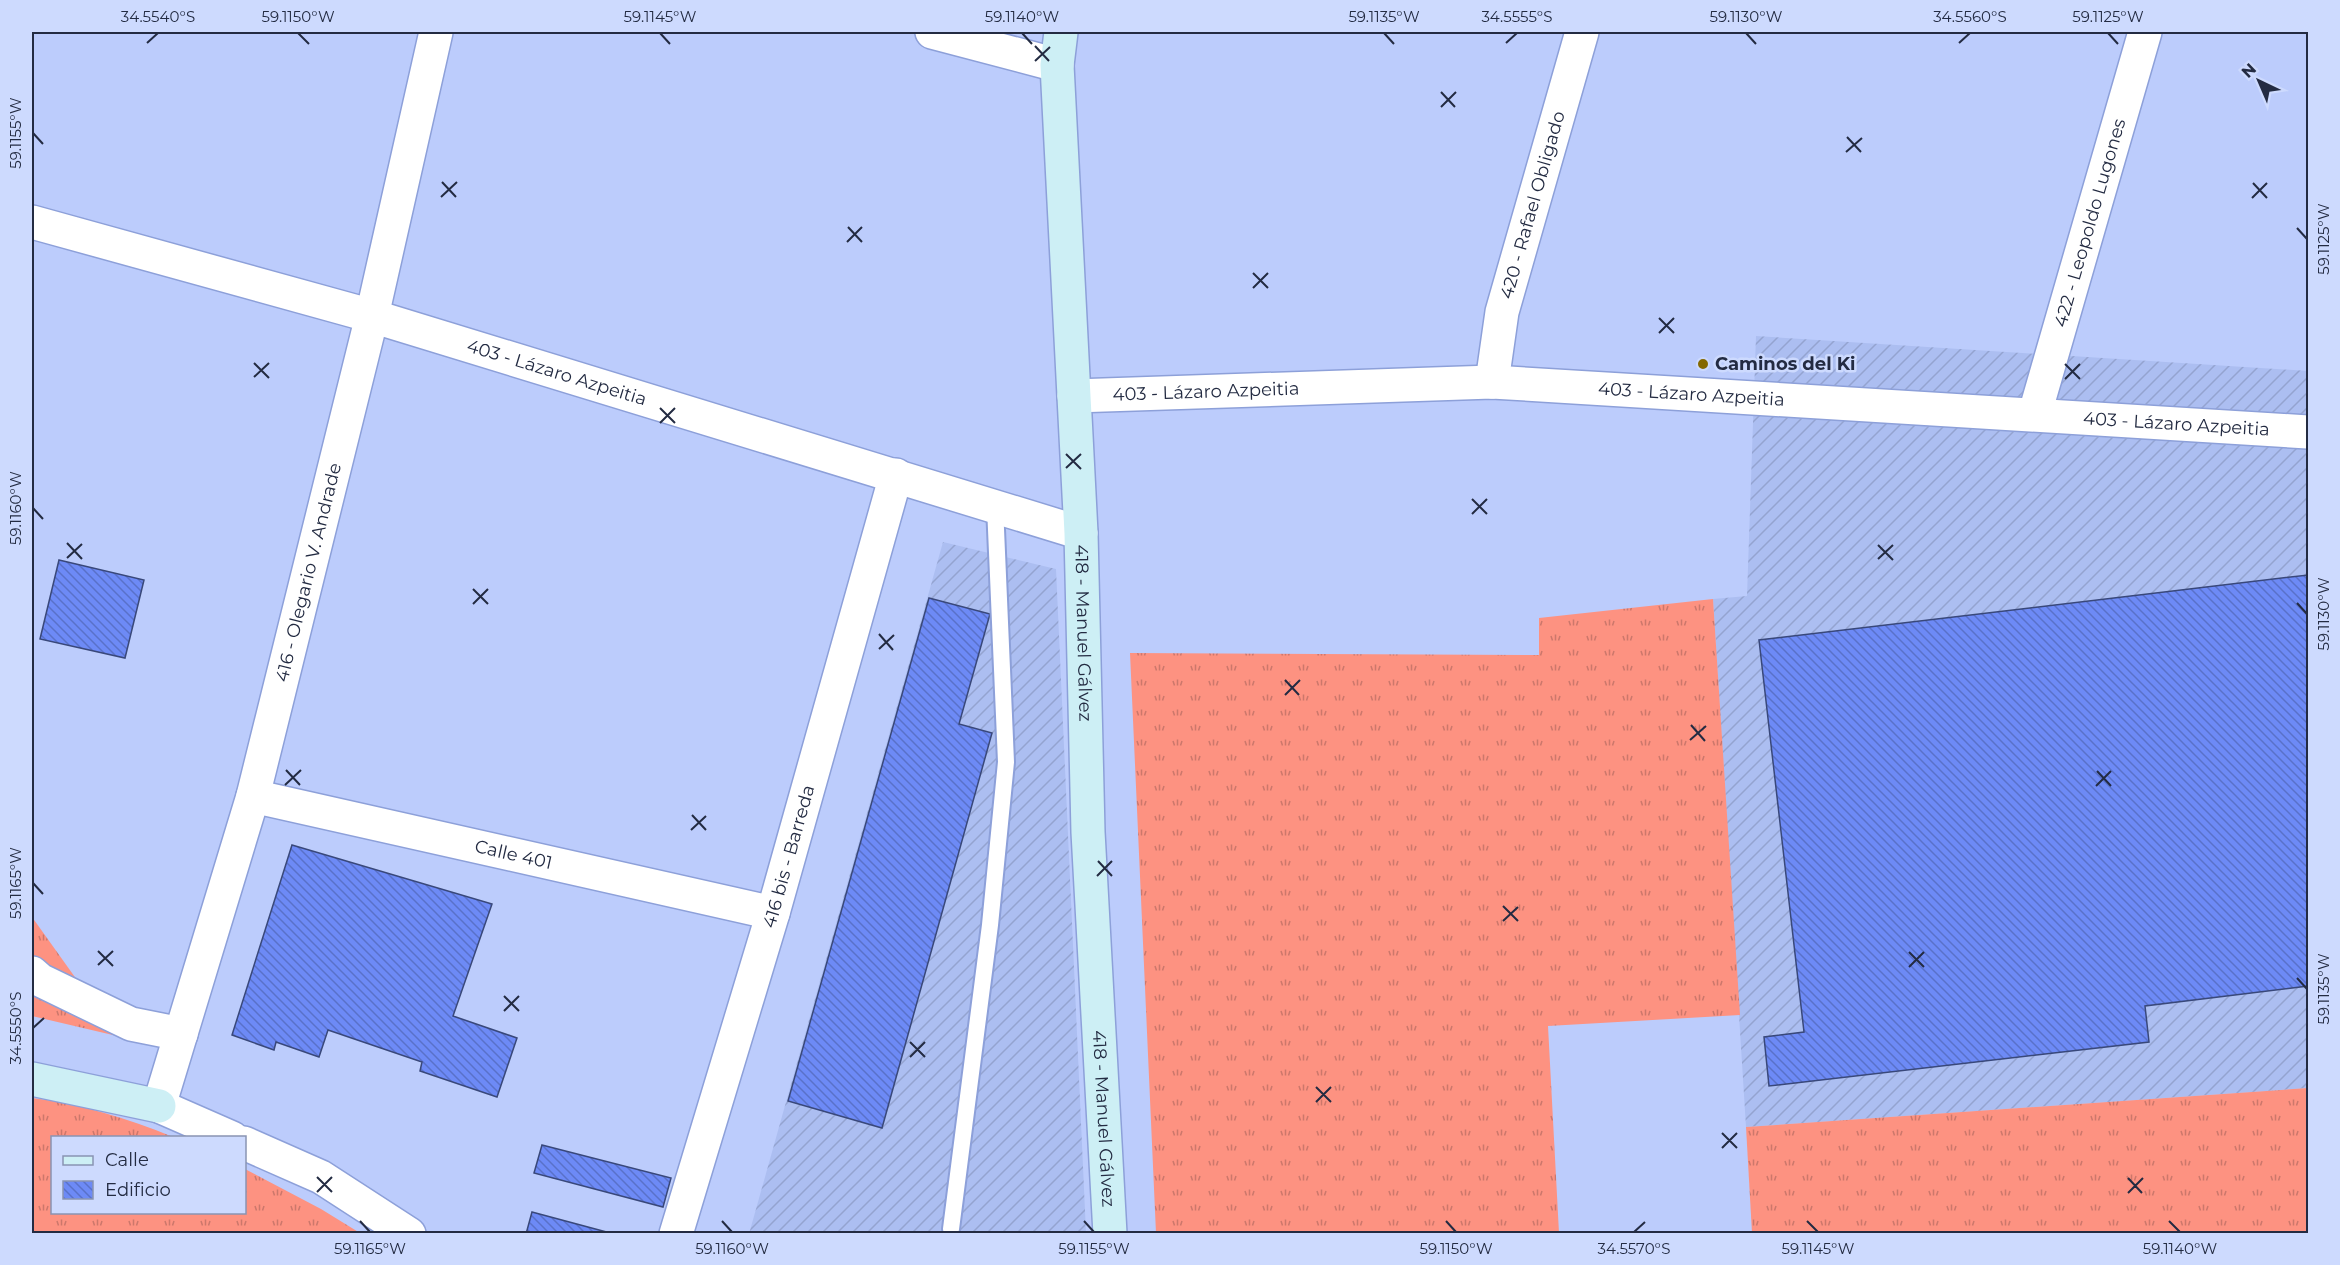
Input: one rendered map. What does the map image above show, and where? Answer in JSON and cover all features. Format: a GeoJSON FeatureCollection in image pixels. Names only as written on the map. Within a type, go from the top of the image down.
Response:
{"type":"FeatureCollection","features":[{"type":"Feature","properties":{"kind":"street","name":"416 - Olegario V. Andrade"},"geometry":{"type":"LineString","coordinates":[[159,1106],[253,796],[372,316],[436,32]]}},
{"type":"Feature","properties":{"kind":"street"},"geometry":{"type":"LineString","coordinates":[[932,32],[1057,65]]}},
{"type":"Feature","properties":{"kind":"street","name":"418 - Manuel Gálvez"},"geometry":{"type":"LineString","coordinates":[[1061,32],[1057,65],[1081,533],[1088,832],[1110,1233]]}},
{"type":"Feature","properties":{"kind":"street","name":"420 - Rafael Obligado"},"geometry":{"type":"LineString","coordinates":[[1492,382],[1502,312],[1582,32]]}},
{"type":"Feature","properties":{"kind":"street","name":"422 - Leopoldo Lugones"},"geometry":{"type":"LineString","coordinates":[[2035,413],[2145,32]]}},
{"type":"Feature","properties":{"kind":"street","name":"403 - Lázaro Azpeitia"},"geometry":{"type":"LineString","coordinates":[[32,222],[372,316],[1081,533]]}},
{"type":"Feature","properties":{"kind":"street","name":"403 - Lázaro Azpeitia"},"geometry":{"type":"LineString","coordinates":[[1074,396],[1492,382],[2035,413],[2308,432]]}},
{"type":"Feature","properties":{"kind":"street","name":"416 bis - Barreda"},"geometry":{"type":"LineString","coordinates":[[676,1233],[773,913],[896,476]]}},
{"type":"Feature","properties":{"kind":"street","name":"Calle 401"},"geometry":{"type":"LineString","coordinates":[[253,796],[773,913]]}},
{"type":"Feature","properties":{"kind":"street"},"geometry":{"type":"LineString","coordinates":[[32,973],[40,980],[131,1024],[181,1034]]}},
{"type":"Feature","properties":{"kind":"street"},"geometry":{"type":"LineString","coordinates":[[34,1081],[159,1106],[230,1136]]}},
{"type":"Feature","properties":{"kind":"street"},"geometry":{"type":"LineString","coordinates":[[246,1144],[321,1177],[409,1233]]}},
{"type":"Feature","properties":{"kind":"lane"},"geometry":{"type":"LineString","coordinates":[[951,1229],[990,925],[1006,762],[995,506]]}},
{"type":"Feature","properties":{"kind":"shaded area"},"geometry":{"type":"Polygon","coordinates":[[[1756,336],[2308,371],[2308,1088],[1746,1127],[1713,599],[1747,596],[1756,336]]]}},
{"type":"Feature","properties":{"kind":"shaded area"},"geometry":{"type":"Polygon","coordinates":[[[943,542],[1056,569],[1086,1233],[749,1234],[943,542]]]}},
{"type":"Feature","properties":{"kind":"green space"},"geometry":{"type":"Polygon","coordinates":[[[1713,599],[1740,1015],[1548,1026],[1559,1233],[1156,1233],[1130,653],[1539,655],[1539,618],[1713,599]]]}},
{"type":"Feature","properties":{"kind":"green space"},"geometry":{"type":"Polygon","coordinates":[[[32,917],[117,1036],[32,1016],[32,917]]]}},
{"type":"Feature","properties":{"kind":"green space"},"geometry":{"type":"Polygon","coordinates":[[[2308,1088],[2308,1233],[1752,1233],[1746,1127],[2308,1088]]]}},
{"type":"Feature","properties":{"kind":"green space"},"geometry":{"type":"Polygon","coordinates":[[[32,1098],[104,1113],[170,1136],[51,1136],[51,1214],[246,1214],[246,1170],[321,1209],[360,1233],[32,1234],[32,1098]]]}},
{"type":"Feature","properties":{"kind":"building"},"geometry":{"type":"Polygon","coordinates":[[[59,560],[144,580],[125,658],[40,639],[59,560]]]}},
{"type":"Feature","properties":{"kind":"building"},"geometry":{"type":"Polygon","coordinates":[[[2308,575],[2308,986],[2145,1006],[2149,1042],[1769,1086],[1764,1037],[1804,1032],[1759,640],[2308,575]]]}},
{"type":"Feature","properties":{"kind":"building"},"geometry":{"type":"Polygon","coordinates":[[[929,598],[990,614],[959,724],[992,733],[882,1128],[788,1101],[929,598]]]}},
{"type":"Feature","properties":{"kind":"building"},"geometry":{"type":"Polygon","coordinates":[[[292,845],[492,904],[453,1016],[517,1038],[497,1097],[420,1071],[422,1062],[328,1030],[319,1057],[276,1042],[274,1050],[232,1035],[292,845]]]}},
{"type":"Feature","properties":{"kind":"building"},"geometry":{"type":"Polygon","coordinates":[[[542,1145],[671,1178],[663,1207],[534,1173],[542,1145]]]}},
{"type":"Feature","properties":{"kind":"building"},"geometry":{"type":"Polygon","coordinates":[[[532,1212],[614,1234],[526,1234],[532,1212]]]}},
{"type":"Feature","properties":{"kind":"place","name":"Caminos del Ki"},"geometry":{"type":"Point","coordinates":[1703,364]}}]}
